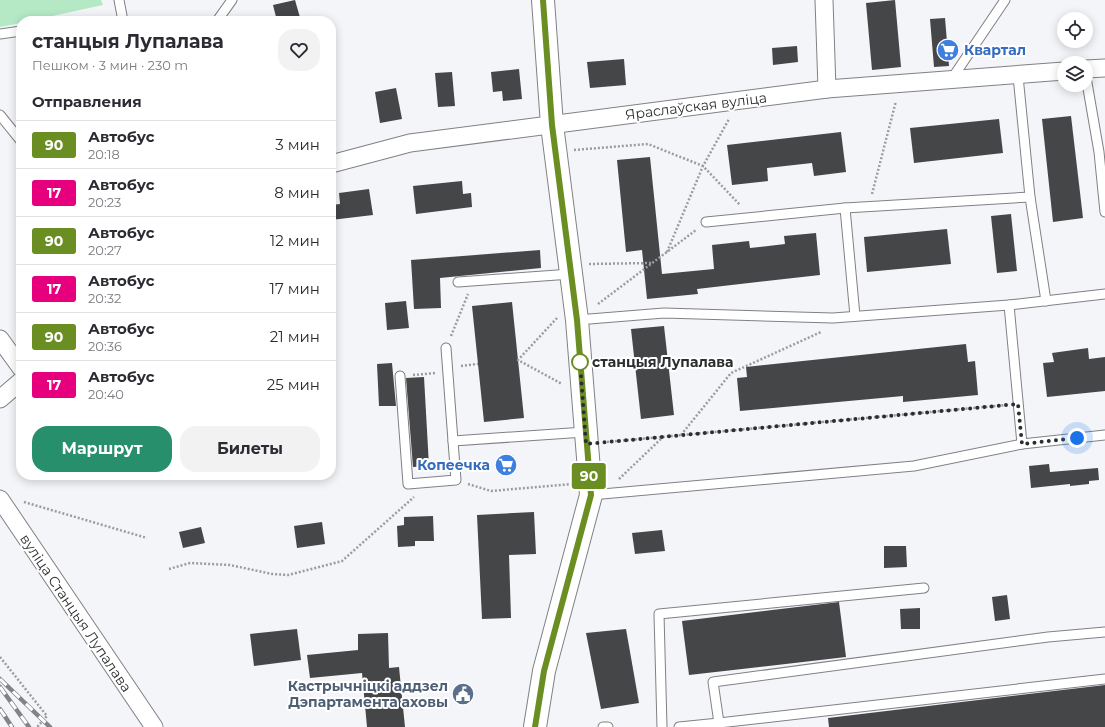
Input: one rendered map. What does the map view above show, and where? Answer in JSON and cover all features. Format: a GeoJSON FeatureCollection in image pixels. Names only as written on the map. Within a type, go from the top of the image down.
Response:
{"type":"FeatureCollection","features":[{"type":"Feature","properties":{"kind":"main road"},"geometry":{"type":"LineString","coordinates":[[535,727],[544,671],[595,490],[567,319],[570,269],[552,125],[543,0]]}},
{"type":"Feature","properties":{"kind":"street"},"geometry":{"type":"LineString","coordinates":[[824,0],[827,89]]}},
{"type":"Feature","properties":{"kind":"street"},"geometry":{"type":"LineString","coordinates":[[1093,69],[1105,68]]}},
{"type":"Feature","properties":{"kind":"street","name":"Яраслаўская вуліца"},"geometry":{"type":"LineString","coordinates":[[336,163],[410,143],[739,100],[827,89],[1018,76],[1057,72]]}},
{"type":"Feature","properties":{"kind":"street"},"geometry":{"type":"LineString","coordinates":[[0,339],[16,361]]}},
{"type":"Feature","properties":{"kind":"street"},"geometry":{"type":"LineString","coordinates":[[0,399],[16,386]]}},
{"type":"Feature","properties":{"kind":"street","name":"вуліца Станцыя Лупалава"},"geometry":{"type":"LineString","coordinates":[[0,498],[154,727]]}},
{"type":"Feature","properties":{"kind":"lane"},"geometry":{"type":"LineString","coordinates":[[119,0],[122,16]]}},
{"type":"Feature","properties":{"kind":"lane"},"geometry":{"type":"LineString","coordinates":[[221,16],[232,0]]}},
{"type":"Feature","properties":{"kind":"lane"},"geometry":{"type":"LineString","coordinates":[[951,80],[1006,0]]}},
{"type":"Feature","properties":{"kind":"lane"},"geometry":{"type":"LineString","coordinates":[[0,34],[16,32]]}},
{"type":"Feature","properties":{"kind":"lane"},"geometry":{"type":"LineString","coordinates":[[1018,76],[1030,197],[1046,301]]}},
{"type":"Feature","properties":{"kind":"lane"},"geometry":{"type":"LineString","coordinates":[[1089,92],[1099,152],[1105,212]]}},
{"type":"Feature","properties":{"kind":"lane"},"geometry":{"type":"LineString","coordinates":[[0,115],[16,135]]}},
{"type":"Feature","properties":{"kind":"lane"},"geometry":{"type":"LineString","coordinates":[[706,222],[869,206],[1030,197]]}},
{"type":"Feature","properties":{"kind":"lane"},"geometry":{"type":"LineString","coordinates":[[845,208],[855,316]]}},
{"type":"Feature","properties":{"kind":"lane"},"geometry":{"type":"LineString","coordinates":[[458,282],[570,269]]}},
{"type":"Feature","properties":{"kind":"lane"},"geometry":{"type":"LineString","coordinates":[[567,319],[664,313],[834,318],[1009,305],[1105,294]]}},
{"type":"Feature","properties":{"kind":"lane"},"geometry":{"type":"LineString","coordinates":[[1009,305],[1022,444]]}},
{"type":"Feature","properties":{"kind":"lane"},"geometry":{"type":"LineString","coordinates":[[400,376],[408,484],[456,480],[446,348]]}},
{"type":"Feature","properties":{"kind":"lane"},"geometry":{"type":"LineString","coordinates":[[595,490],[914,466],[1022,444],[1105,434]]}},
{"type":"Feature","properties":{"kind":"lane"},"geometry":{"type":"LineString","coordinates":[[453,441],[586,438]]}},
{"type":"Feature","properties":{"kind":"lane"},"geometry":{"type":"LineString","coordinates":[[662,727],[659,614],[924,588]]}},
{"type":"Feature","properties":{"kind":"lane"},"geometry":{"type":"LineString","coordinates":[[719,723],[712,682],[1048,637],[1105,632]]}},
{"type":"Feature","properties":{"kind":"lane"},"geometry":{"type":"LineString","coordinates":[[679,727],[1105,679]]}},
{"type":"Feature","properties":{"kind":"lane"},"geometry":{"type":"LineString","coordinates":[[603,727],[608,727]]}},
{"type":"Feature","properties":{"kind":"path"},"geometry":{"type":"LineString","coordinates":[[869,206],[901,83]]}},
{"type":"Feature","properties":{"kind":"path"},"geometry":{"type":"LineString","coordinates":[[667,252],[703,166],[739,100]]}},
{"type":"Feature","properties":{"kind":"path"},"geometry":{"type":"LineString","coordinates":[[555,151],[648,144],[703,166],[753,218]]}},
{"type":"Feature","properties":{"kind":"path"},"geometry":{"type":"LineString","coordinates":[[562,384],[518,360],[567,319],[652,263],[706,222]]}},
{"type":"Feature","properties":{"kind":"path"},"geometry":{"type":"LineString","coordinates":[[570,269],[652,263]]}},
{"type":"Feature","properties":{"kind":"path"},"geometry":{"type":"LineString","coordinates":[[446,348],[473,281]]}},
{"type":"Feature","properties":{"kind":"path"},"geometry":{"type":"LineString","coordinates":[[680,435],[731,373],[827,329]]}},
{"type":"Feature","properties":{"kind":"path"},"geometry":{"type":"LineString","coordinates":[[400,376],[448,370],[478,364]]}},
{"type":"Feature","properties":{"kind":"path"},"geometry":{"type":"LineString","coordinates":[[586,438],[663,437],[1018,404]]}},
{"type":"Feature","properties":{"kind":"path"},"geometry":{"type":"LineString","coordinates":[[456,480],[491,490],[595,490],[663,437]]}},
{"type":"Feature","properties":{"kind":"path"},"geometry":{"type":"LineString","coordinates":[[169,569],[190,563],[230,565],[272,574],[288,575],[342,562],[431,482]]}},
{"type":"Feature","properties":{"kind":"path"},"geometry":{"type":"LineString","coordinates":[[22,502],[147,538]]}},
{"type":"Feature","properties":{"kind":"path"},"geometry":{"type":"LineString","coordinates":[[0,657],[47,716],[38,726],[39,727]]}},
{"type":"Feature","properties":{"kind":"green space"},"geometry":{"type":"Polygon","coordinates":[[[0,0],[101,0],[103,5],[52,16],[16,16],[16,24],[0,27],[0,0]]]}},
{"type":"Feature","properties":{"kind":"building"},"geometry":{"type":"Polygon","coordinates":[[[295,0],[300,16],[276,16],[273,5],[295,0]]]}},
{"type":"Feature","properties":{"kind":"building"},"geometry":{"type":"Polygon","coordinates":[[[895,0],[901,67],[872,70],[866,3],[895,0]]]}},
{"type":"Feature","properties":{"kind":"building"},"geometry":{"type":"Polygon","coordinates":[[[945,18],[949,66],[934,67],[930,19],[945,18]]]}},
{"type":"Feature","properties":{"kind":"building"},"geometry":{"type":"Polygon","coordinates":[[[797,46],[798,62],[773,65],[772,48],[797,46]]]}},
{"type":"Feature","properties":{"kind":"building"},"geometry":{"type":"Polygon","coordinates":[[[624,59],[626,85],[590,88],[587,62],[624,59]]]}},
{"type":"Feature","properties":{"kind":"building"},"geometry":{"type":"Polygon","coordinates":[[[519,69],[522,99],[503,101],[502,91],[493,92],[491,72],[519,69]]]}},
{"type":"Feature","properties":{"kind":"building"},"geometry":{"type":"Polygon","coordinates":[[[452,72],[455,106],[438,107],[435,73],[452,72]]]}},
{"type":"Feature","properties":{"kind":"building"},"geometry":{"type":"Polygon","coordinates":[[[396,88],[402,119],[380,123],[375,92],[396,88]]]}},
{"type":"Feature","properties":{"kind":"building"},"geometry":{"type":"Polygon","coordinates":[[[1071,116],[1083,218],[1053,222],[1042,119],[1071,116]]]}},
{"type":"Feature","properties":{"kind":"building"},"geometry":{"type":"Polygon","coordinates":[[[999,119],[1003,153],[914,163],[910,128],[999,119]]]}},
{"type":"Feature","properties":{"kind":"building"},"geometry":{"type":"Polygon","coordinates":[[[841,132],[846,172],[814,176],[812,163],[767,168],[768,181],[732,185],[727,145],[841,132]]]}},
{"type":"Feature","properties":{"kind":"building"},"geometry":{"type":"Polygon","coordinates":[[[650,157],[662,274],[714,269],[712,245],[749,241],[750,248],[785,244],[784,236],[816,233],[820,275],[697,289],[698,294],[647,299],[642,250],[626,252],[617,160],[650,157]]]}},
{"type":"Feature","properties":{"kind":"building"},"geometry":{"type":"Polygon","coordinates":[[[462,181],[463,194],[471,193],[472,207],[416,214],[413,186],[462,181]]]}},
{"type":"Feature","properties":{"kind":"building"},"geometry":{"type":"Polygon","coordinates":[[[369,189],[373,215],[336,219],[336,204],[340,204],[339,193],[369,189]]]}},
{"type":"Feature","properties":{"kind":"building"},"geometry":{"type":"Polygon","coordinates":[[[1011,214],[1017,271],[997,273],[991,216],[1011,214]]]}},
{"type":"Feature","properties":{"kind":"building"},"geometry":{"type":"Polygon","coordinates":[[[947,229],[951,264],[867,272],[864,237],[947,229]]]}},
{"type":"Feature","properties":{"kind":"building"},"geometry":{"type":"Polygon","coordinates":[[[540,250],[541,268],[440,278],[441,308],[414,309],[411,260],[540,250]]]}},
{"type":"Feature","properties":{"kind":"building"},"geometry":{"type":"Polygon","coordinates":[[[406,301],[409,328],[387,330],[385,303],[406,301]]]}},
{"type":"Feature","properties":{"kind":"building"},"geometry":{"type":"Polygon","coordinates":[[[512,302],[524,418],[484,422],[472,306],[512,302]]]}},
{"type":"Feature","properties":{"kind":"building"},"geometry":{"type":"Polygon","coordinates":[[[664,326],[674,415],[641,419],[631,329],[664,326]]]}},
{"type":"Feature","properties":{"kind":"building"},"geometry":{"type":"Polygon","coordinates":[[[966,344],[968,362],[975,361],[978,395],[903,402],[903,396],[740,411],[737,378],[747,377],[746,367],[966,344]]]}},
{"type":"Feature","properties":{"kind":"building"},"geometry":{"type":"Polygon","coordinates":[[[1088,348],[1089,359],[1105,357],[1105,391],[1047,397],[1043,363],[1054,362],[1052,353],[1088,348]]]}},
{"type":"Feature","properties":{"kind":"building"},"geometry":{"type":"Polygon","coordinates":[[[392,363],[396,406],[379,406],[377,364],[392,363]]]}},
{"type":"Feature","properties":{"kind":"building"},"geometry":{"type":"Polygon","coordinates":[[[424,377],[429,466],[413,467],[406,378],[424,377]]]}},
{"type":"Feature","properties":{"kind":"building"},"geometry":{"type":"Polygon","coordinates":[[[1049,464],[1050,472],[1098,468],[1099,480],[1089,481],[1089,484],[1070,486],[1070,484],[1031,488],[1029,466],[1049,464]]]}},
{"type":"Feature","properties":{"kind":"building"},"geometry":{"type":"Polygon","coordinates":[[[534,512],[536,554],[509,555],[511,618],[482,619],[477,515],[534,512]]]}},
{"type":"Feature","properties":{"kind":"building"},"geometry":{"type":"Polygon","coordinates":[[[433,516],[434,541],[415,541],[415,546],[398,547],[397,526],[404,525],[404,517],[433,516]]]}},
{"type":"Feature","properties":{"kind":"building"},"geometry":{"type":"Polygon","coordinates":[[[322,522],[325,544],[297,548],[294,526],[322,522]]]}},
{"type":"Feature","properties":{"kind":"building"},"geometry":{"type":"Polygon","coordinates":[[[201,527],[205,543],[183,548],[179,532],[201,527]]]}},
{"type":"Feature","properties":{"kind":"building"},"geometry":{"type":"Polygon","coordinates":[[[662,530],[665,551],[635,554],[632,533],[662,530]]]}},
{"type":"Feature","properties":{"kind":"building"},"geometry":{"type":"Polygon","coordinates":[[[884,546],[906,546],[907,567],[884,568],[884,546]]]}},
{"type":"Feature","properties":{"kind":"building"},"geometry":{"type":"Polygon","coordinates":[[[1007,595],[1010,619],[995,621],[992,597],[1007,595]]]}},
{"type":"Feature","properties":{"kind":"building"},"geometry":{"type":"Polygon","coordinates":[[[839,602],[846,657],[689,675],[682,621],[839,602]]]}},
{"type":"Feature","properties":{"kind":"building"},"geometry":{"type":"Polygon","coordinates":[[[920,608],[920,629],[901,629],[900,609],[920,608]]]}},
{"type":"Feature","properties":{"kind":"building"},"geometry":{"type":"Polygon","coordinates":[[[297,629],[301,660],[254,666],[250,634],[297,629]]]}},
{"type":"Feature","properties":{"kind":"building"},"geometry":{"type":"Polygon","coordinates":[[[626,629],[639,703],[601,709],[586,633],[626,629]]]}},
{"type":"Feature","properties":{"kind":"building"},"geometry":{"type":"Polygon","coordinates":[[[388,633],[389,668],[399,667],[405,727],[367,727],[362,673],[310,678],[307,655],[358,650],[358,634],[388,633]]]}},
{"type":"Feature","properties":{"kind":"building"},"geometry":{"type":"Polygon","coordinates":[[[1105,685],[1105,727],[829,727],[828,718],[1105,685]]]}},
{"type":"Feature","properties":{"kind":"railway"},"geometry":{"type":"LineString","coordinates":[[0,679],[50,727]]}},
{"type":"Feature","properties":{"kind":"railway"},"geometry":{"type":"LineString","coordinates":[[0,687],[29,727]]}},
{"type":"Feature","properties":{"kind":"railway"},"geometry":{"type":"LineString","coordinates":[[0,709],[12,727]]}},
{"type":"Feature","properties":{"kind":"bus line","name":"90"},"geometry":{"type":"LineString","coordinates":[[535,727],[544,671],[591,495],[577,320],[552,125],[543,0]]}},
{"type":"Feature","properties":{"kind":"place","name":"Квартал"},"geometry":{"type":"Point","coordinates":[948,50]}},
{"type":"Feature","properties":{"kind":"place","name":"станцыя Лупалава"},"geometry":{"type":"Point","coordinates":[580,362]}},
{"type":"Feature","properties":{"kind":"place","name":"Копеечка"},"geometry":{"type":"Point","coordinates":[506,465]}},
{"type":"Feature","properties":{"kind":"place","name":"Кастрычніцкі аддзел Дэпартамента аховы"},"geometry":{"type":"Point","coordinates":[463,694]}},
{"type":"Feature","properties":{"kind":"route"},"geometry":{"type":"LineString","coordinates":[[580,362],[586,444],[1018,404],[1022,444],[1077,438]]}}]}
